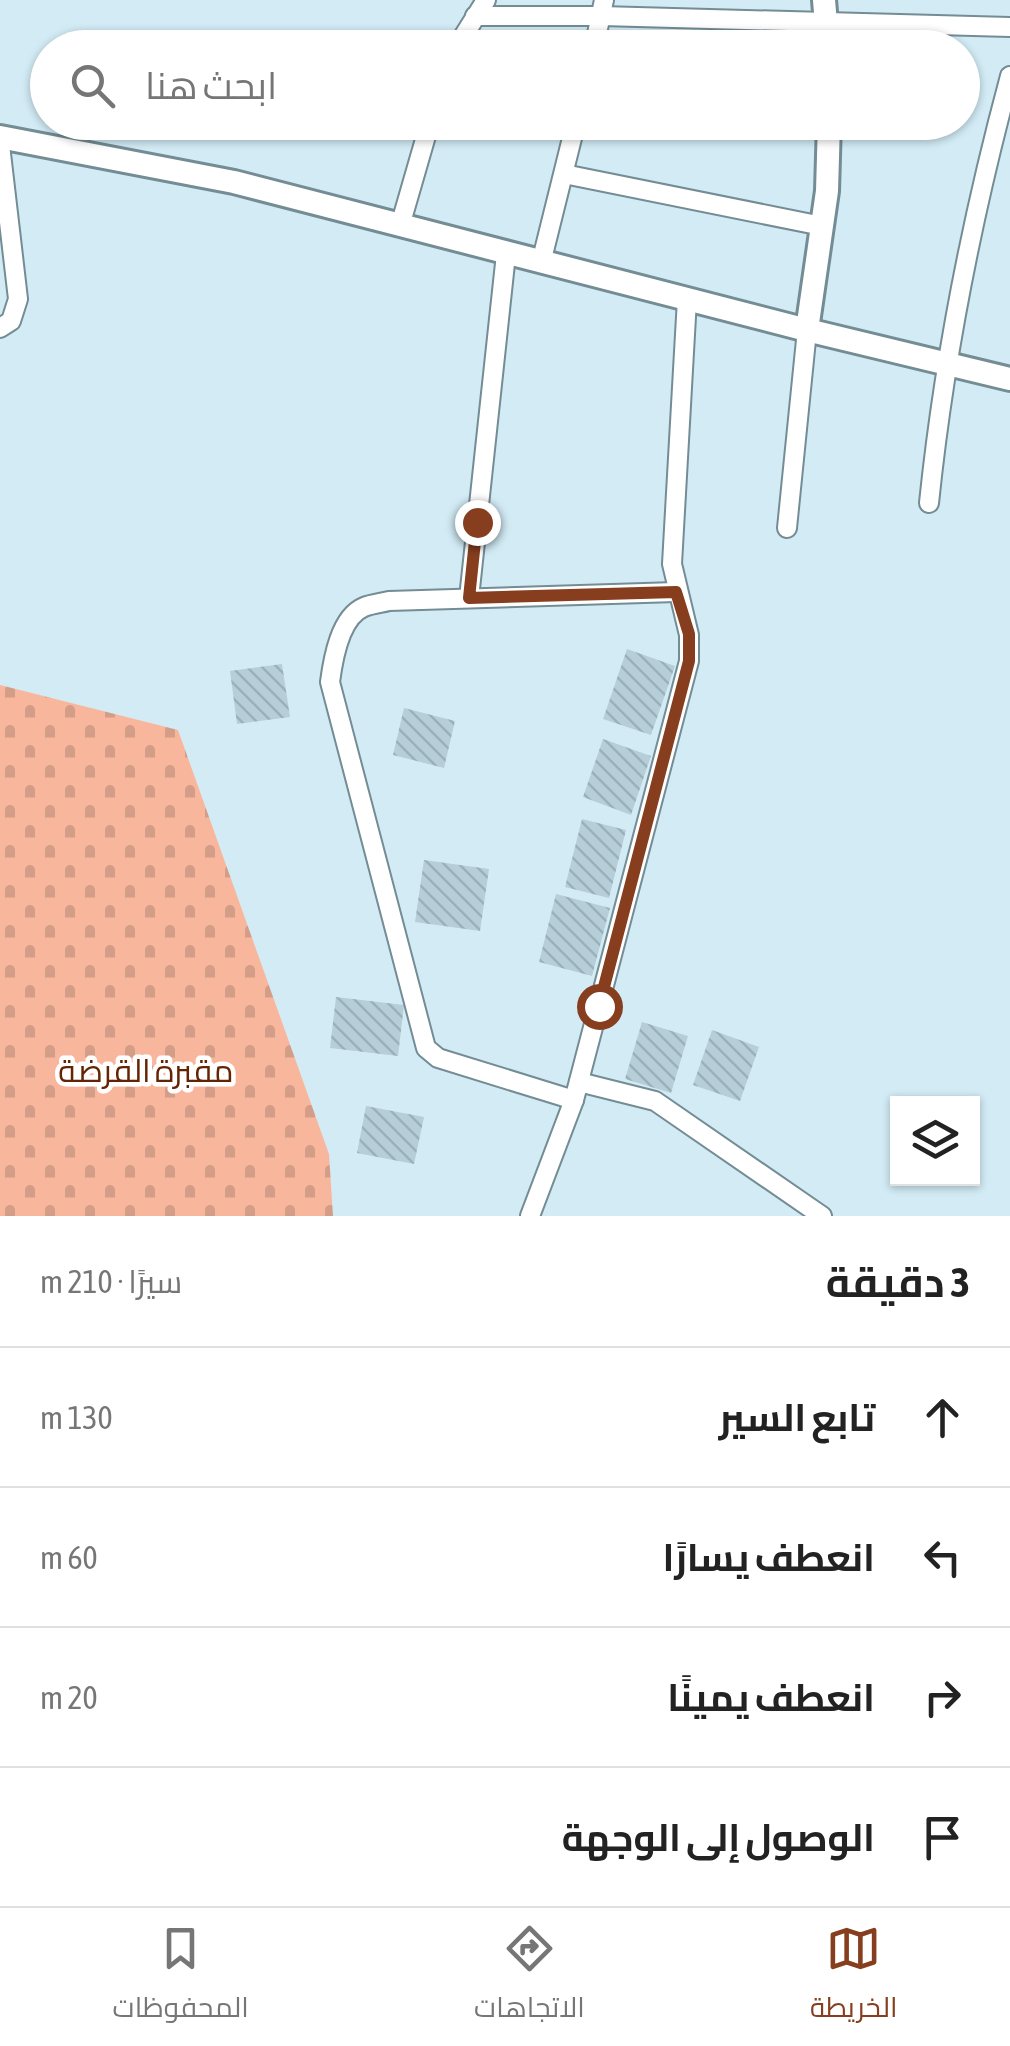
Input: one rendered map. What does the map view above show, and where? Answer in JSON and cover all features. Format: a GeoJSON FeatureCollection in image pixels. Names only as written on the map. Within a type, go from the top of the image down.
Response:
{"type":"FeatureCollection","features":[{"type":"Feature","properties":{"kind":"street"},"geometry":{"type":"LineString","coordinates":[[467,30],[486,0]]}},
{"type":"Feature","properties":{"kind":"street"},"geometry":{"type":"LineString","coordinates":[[475,16],[603,8],[826,12],[1010,27]]}},
{"type":"Feature","properties":{"kind":"street"},"geometry":{"type":"LineString","coordinates":[[929,503],[946,364],[981,184],[1010,76]]}},
{"type":"Feature","properties":{"kind":"street"},"geometry":{"type":"LineString","coordinates":[[0,137],[234,182],[1010,379]]}},
{"type":"Feature","properties":{"kind":"street"},"geometry":{"type":"LineString","coordinates":[[400,226],[425,140]]}},
{"type":"Feature","properties":{"kind":"street"},"geometry":{"type":"LineString","coordinates":[[542,263],[572,140]]}},
{"type":"Feature","properties":{"kind":"street"},"geometry":{"type":"LineString","coordinates":[[787,528],[829,140]]}},
{"type":"Feature","properties":{"kind":"street"},"geometry":{"type":"LineString","coordinates":[[0,145],[18,298],[11,321],[0,328]]}},
{"type":"Feature","properties":{"kind":"street"},"geometry":{"type":"LineString","coordinates":[[564,174],[822,226]]}},
{"type":"Feature","properties":{"kind":"street"},"geometry":{"type":"LineString","coordinates":[[469,598],[506,254]]}},
{"type":"Feature","properties":{"kind":"street"},"geometry":{"type":"LineString","coordinates":[[530,1216],[576,1091],[689,661],[689,634],[672,564],[687,299]]}},
{"type":"Feature","properties":{"kind":"street"},"geometry":{"type":"LineString","coordinates":[[676,592],[389,601],[361,608],[350,619],[334,656],[330,682],[426,1048],[438,1058],[576,1091],[655,1101],[822,1216]]}},
{"type":"Feature","properties":{"kind":"green space","name":"مقبرة القرضة"},"geometry":{"type":"Polygon","coordinates":[[[0,685],[178,730],[329,1154],[333,1216],[0,1216],[0,685]]]}},
{"type":"Feature","properties":{"kind":"building"},"geometry":{"type":"Polygon","coordinates":[[[627,649],[675,666],[651,735],[603,719],[627,649]]]}},
{"type":"Feature","properties":{"kind":"building"},"geometry":{"type":"Polygon","coordinates":[[[282,664],[290,717],[237,724],[230,671],[282,664]]]}},
{"type":"Feature","properties":{"kind":"building"},"geometry":{"type":"Polygon","coordinates":[[[404,708],[455,721],[444,768],[393,755],[404,708]]]}},
{"type":"Feature","properties":{"kind":"building"},"geometry":{"type":"Polygon","coordinates":[[[603,739],[651,756],[631,815],[583,797],[603,739]]]}},
{"type":"Feature","properties":{"kind":"building"},"geometry":{"type":"Polygon","coordinates":[[[582,819],[626,830],[609,898],[565,887],[582,819]]]}},
{"type":"Feature","properties":{"kind":"building"},"geometry":{"type":"Polygon","coordinates":[[[424,860],[489,869],[480,931],[415,922],[424,860]]]}},
{"type":"Feature","properties":{"kind":"building"},"geometry":{"type":"Polygon","coordinates":[[[556,894],[610,908],[592,976],[539,962],[556,894]]]}},
{"type":"Feature","properties":{"kind":"building"},"geometry":{"type":"Polygon","coordinates":[[[336,997],[404,1005],[398,1056],[330,1048],[336,997]]]}},
{"type":"Feature","properties":{"kind":"building"},"geometry":{"type":"Polygon","coordinates":[[[642,1022],[688,1036],[671,1093],[625,1079],[642,1022]]]}},
{"type":"Feature","properties":{"kind":"building"},"geometry":{"type":"Polygon","coordinates":[[[712,1030],[759,1047],[740,1101],[693,1085],[712,1030]]]}},
{"type":"Feature","properties":{"kind":"building"},"geometry":{"type":"Polygon","coordinates":[[[366,1106],[424,1117],[414,1164],[357,1153],[366,1106]]]}},
{"type":"Feature","properties":{"kind":"route"},"geometry":{"type":"LineString","coordinates":[[477,522],[469,598],[676,592],[689,634],[689,661],[599,1006]]}}]}
